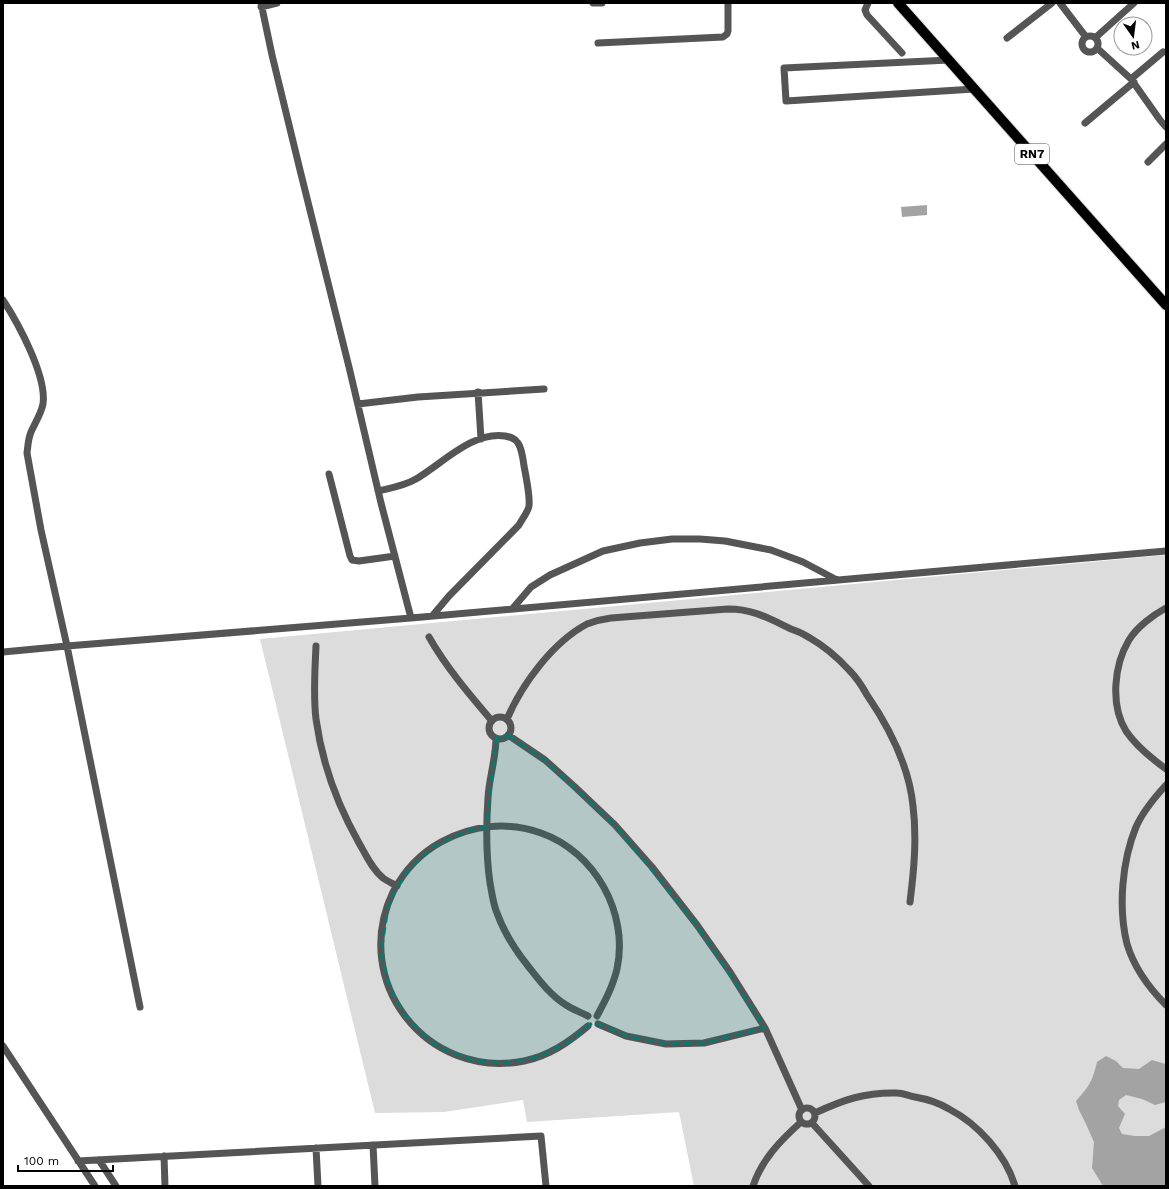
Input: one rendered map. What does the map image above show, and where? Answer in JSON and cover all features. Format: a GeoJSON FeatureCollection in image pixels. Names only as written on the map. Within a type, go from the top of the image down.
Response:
{"type":"FeatureCollection","features":[{"type":"Feature","properties":{"kind":"main road","name":"RN7"},"geometry":{"type":"LineString","coordinates":[[898,3],[1166,305]]}},
{"type":"Feature","properties":{"kind":"street"},"geometry":{"type":"LineString","coordinates":[[277,3],[261,5],[378,491],[411,618]]}},
{"type":"Feature","properties":{"kind":"street"},"geometry":{"type":"LineString","coordinates":[[592,3],[602,3]]}},
{"type":"Feature","properties":{"kind":"street"},"geometry":{"type":"LineString","coordinates":[[598,43],[723,37],[728,31],[728,3]]}},
{"type":"Feature","properties":{"kind":"street"},"geometry":{"type":"LineString","coordinates":[[868,3],[865,10],[867,16],[902,53]]}},
{"type":"Feature","properties":{"kind":"street"},"geometry":{"type":"LineString","coordinates":[[1007,38],[1052,3]]}},
{"type":"Feature","properties":{"kind":"street"},"geometry":{"type":"LineString","coordinates":[[1060,3],[1086,37]]}},
{"type":"Feature","properties":{"kind":"street"},"geometry":{"type":"LineString","coordinates":[[1095,38],[1134,3]]}},
{"type":"Feature","properties":{"kind":"street"},"geometry":{"type":"LineString","coordinates":[[1091,36],[1095,38],[1098,43],[1093,51],[1085,50],[1082,43],[1086,37],[1091,36]]}},
{"type":"Feature","properties":{"kind":"street"},"geometry":{"type":"LineString","coordinates":[[1096,48],[1133,80],[1166,127]]}},
{"type":"Feature","properties":{"kind":"street"},"geometry":{"type":"LineString","coordinates":[[1086,123],[1163,52]]}},
{"type":"Feature","properties":{"kind":"street"},"geometry":{"type":"LineString","coordinates":[[949,60],[784,68],[786,101],[974,89]]}},
{"type":"Feature","properties":{"kind":"street"},"geometry":{"type":"LineString","coordinates":[[1160,120],[1166,114]]}},
{"type":"Feature","properties":{"kind":"street"},"geometry":{"type":"LineString","coordinates":[[1148,162],[1166,144]]}},
{"type":"Feature","properties":{"kind":"street"},"geometry":{"type":"LineString","coordinates":[[3,300],[27,342],[42,388],[43,406],[29,438],[27,453],[43,538],[67,646],[140,1007]]}},
{"type":"Feature","properties":{"kind":"street"},"geometry":{"type":"LineString","coordinates":[[358,404],[478,392],[544,389]]}},
{"type":"Feature","properties":{"kind":"street"},"geometry":{"type":"LineString","coordinates":[[478,392],[481,439]]}},
{"type":"Feature","properties":{"kind":"street"},"geometry":{"type":"LineString","coordinates":[[378,491],[402,486],[414,480],[457,450],[481,439],[499,435],[514,438],[519,443],[525,467],[529,506],[519,524],[453,592],[433,615]]}},
{"type":"Feature","properties":{"kind":"street"},"geometry":{"type":"LineString","coordinates":[[329,474],[352,560],[359,561],[395,556]]}},
{"type":"Feature","properties":{"kind":"street"},"geometry":{"type":"LineString","coordinates":[[513,608],[531,587],[550,575],[598,553],[640,543],[672,539],[725,541],[771,550],[803,562],[837,580]]}},
{"type":"Feature","properties":{"kind":"street"},"geometry":{"type":"LineString","coordinates":[[3,652],[411,618],[1166,551]]}},
{"type":"Feature","properties":{"kind":"street"},"geometry":{"type":"LineString","coordinates":[[1166,608],[1146,621],[1129,639],[1120,660],[1115,683],[1118,710],[1125,730],[1135,743],[1166,769]]}},
{"type":"Feature","properties":{"kind":"street"},"geometry":{"type":"LineString","coordinates":[[507,719],[515,701],[552,652],[587,625],[599,620],[728,609],[741,609],[763,616],[809,637],[836,658],[855,676],[886,725],[900,756],[908,779],[913,804],[915,832],[914,863],[910,902]]}},
{"type":"Feature","properties":{"kind":"street"},"geometry":{"type":"LineString","coordinates":[[429,637],[464,689],[492,721]]}},
{"type":"Feature","properties":{"kind":"street"},"geometry":{"type":"LineString","coordinates":[[316,646],[316,718],[328,777],[346,818],[364,853],[374,868],[384,878],[396,886]]}},
{"type":"Feature","properties":{"kind":"street"},"geometry":{"type":"LineString","coordinates":[[496,738],[502,738],[508,735],[511,726],[507,719],[500,717],[494,718],[489,726],[490,732],[496,738],[496,747],[488,796],[486,850],[496,912],[516,951],[541,983],[566,1005],[588,1016],[593,1014],[597,1016]]}},
{"type":"Feature","properties":{"kind":"street"},"geometry":{"type":"LineString","coordinates":[[508,735],[544,760],[575,787],[620,830],[652,867],[697,925],[730,972],[765,1028],[802,1110]]}},
{"type":"Feature","properties":{"kind":"street"},"geometry":{"type":"LineString","coordinates":[[1166,785],[1152,800],[1136,826],[1126,860],[1122,885],[1122,911],[1127,944],[1138,970],[1151,988],[1166,1003]]}},
{"type":"Feature","properties":{"kind":"street"},"geometry":{"type":"LineString","coordinates":[[588,1026],[572,1040],[558,1049],[537,1058],[509,1063],[491,1064],[458,1056],[442,1049],[428,1040],[408,1020],[395,1001],[383,969],[381,935],[384,918],[389,901],[396,886],[407,871],[420,857],[434,846],[450,837],[462,832],[486,827],[505,826],[524,828],[559,841],[574,851],[588,864],[600,879],[609,895],[615,912],[619,931],[617,968],[612,986],[597,1016],[599,1020],[598,1024]]}},
{"type":"Feature","properties":{"kind":"street"},"geometry":{"type":"LineString","coordinates":[[588,1016],[586,1021],[588,1026]]}},
{"type":"Feature","properties":{"kind":"street"},"geometry":{"type":"LineString","coordinates":[[588,1026],[594,1027],[598,1024]]}},
{"type":"Feature","properties":{"kind":"street"},"geometry":{"type":"LineString","coordinates":[[598,1024],[626,1036],[666,1044],[704,1043],[765,1028]]}},
{"type":"Feature","properties":{"kind":"street"},"geometry":{"type":"LineString","coordinates":[[3,1046],[95,1186]]}},
{"type":"Feature","properties":{"kind":"street"},"geometry":{"type":"LineString","coordinates":[[814,1113],[854,1097],[877,1094],[898,1093],[927,1100],[949,1109],[982,1133],[1008,1166],[1016,1186]]}},
{"type":"Feature","properties":{"kind":"street"},"geometry":{"type":"LineString","coordinates":[[801,1122],[799,1116],[802,1110],[809,1108],[814,1113],[815,1117],[812,1123]]}},
{"type":"Feature","properties":{"kind":"street"},"geometry":{"type":"LineString","coordinates":[[801,1122],[805,1124],[812,1123]]}},
{"type":"Feature","properties":{"kind":"street"},"geometry":{"type":"LineString","coordinates":[[754,1186],[756,1178],[767,1158],[782,1140],[801,1122]]}},
{"type":"Feature","properties":{"kind":"street"},"geometry":{"type":"LineString","coordinates":[[812,1123],[869,1186]]}},
{"type":"Feature","properties":{"kind":"street"},"geometry":{"type":"LineString","coordinates":[[78,1161],[541,1136],[546,1186]]}},
{"type":"Feature","properties":{"kind":"street"},"geometry":{"type":"LineString","coordinates":[[373,1145],[375,1186]]}},
{"type":"Feature","properties":{"kind":"street"},"geometry":{"type":"LineString","coordinates":[[316,1148],[318,1186]]}},
{"type":"Feature","properties":{"kind":"street"},"geometry":{"type":"LineString","coordinates":[[164,1156],[165,1186]]}},
{"type":"Feature","properties":{"kind":"street"},"geometry":{"type":"LineString","coordinates":[[99,1160],[116,1186]]}},
{"type":"Feature","properties":{"kind":"highlighted area"},"geometry":{"type":"Polygon","coordinates":[[[508,735],[545,760],[615,825],[697,925],[765,1028],[704,1043],[666,1044],[626,1036],[593,1022],[572,1040],[542,1056],[509,1063],[474,1061],[442,1049],[428,1040],[404,1015],[388,985],[381,952],[389,901],[407,871],[434,846],[468,830],[486,827],[496,738],[508,735]]]}},
{"type":"Feature","properties":{"kind":"shaded area"},"geometry":{"type":"Polygon","coordinates":[[[927,205],[927,215],[902,217],[901,207],[927,205]]]}},
{"type":"Feature","properties":{"kind":"shaded area"},"geometry":{"type":"Polygon","coordinates":[[[1166,555],[1166,1186],[694,1186],[679,1112],[527,1122],[523,1100],[444,1112],[375,1113],[260,639],[1166,555]]]}},
{"type":"Feature","properties":{"kind":"shaded area"},"geometry":{"type":"Polygon","coordinates":[[[1106,1056],[1116,1061],[1123,1068],[1139,1069],[1152,1060],[1166,1064],[1166,1102],[1155,1105],[1142,1099],[1126,1095],[1119,1100],[1118,1106],[1125,1114],[1119,1128],[1122,1134],[1149,1136],[1166,1127],[1166,1186],[1103,1186],[1092,1168],[1094,1142],[1076,1101],[1090,1083],[1097,1062],[1106,1056]]]}}]}
